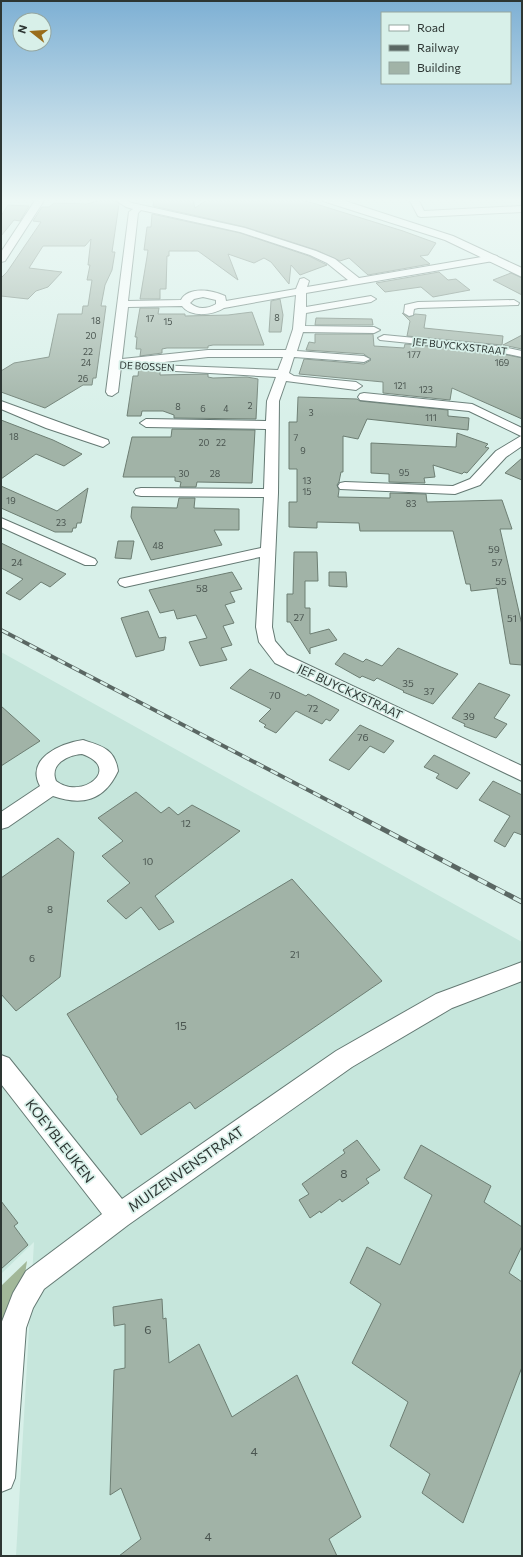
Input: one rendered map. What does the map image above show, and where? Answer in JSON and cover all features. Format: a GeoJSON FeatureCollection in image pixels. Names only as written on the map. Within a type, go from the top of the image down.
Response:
{"type":"FeatureCollection","features":[{"type":"Feature","properties":{"kind":"street"},"geometry":{"type":"LineString","coordinates":[[112,392],[114,364],[126,272]]}},
{"type":"Feature","properties":{"kind":"street"},"geometry":{"type":"LineString","coordinates":[[345,272],[356,281]]}},
{"type":"Feature","properties":{"kind":"street"},"geometry":{"type":"LineString","coordinates":[[302,286],[362,272]]}},
{"type":"Feature","properties":{"kind":"street"},"geometry":{"type":"LineString","coordinates":[[185,303],[189,297],[197,294],[219,300],[302,286],[356,281],[412,272]]}},
{"type":"Feature","properties":{"kind":"street"},"geometry":{"type":"LineString","coordinates":[[282,374],[298,329],[301,311],[302,286]]}},
{"type":"Feature","properties":{"kind":"street"},"geometry":{"type":"LineString","coordinates":[[495,293],[519,302]]}},
{"type":"Feature","properties":{"kind":"street"},"geometry":{"type":"LineString","coordinates":[[301,311],[371,299]]}},
{"type":"Feature","properties":{"kind":"street"},"geometry":{"type":"LineString","coordinates":[[185,303],[188,308],[202,311],[211,310],[219,300]]}},
{"type":"Feature","properties":{"kind":"street"},"geometry":{"type":"LineString","coordinates":[[402,325],[410,307],[418,305],[519,302]]}},
{"type":"Feature","properties":{"kind":"street"},"geometry":{"type":"LineString","coordinates":[[122,304],[185,303]]}},
{"type":"Feature","properties":{"kind":"street","name":"JEF BUYCKXSTRAAT"},"geometry":{"type":"LineString","coordinates":[[384,338],[402,325],[522,354]]}},
{"type":"Feature","properties":{"kind":"street"},"geometry":{"type":"LineString","coordinates":[[298,329],[374,330]]}},
{"type":"Feature","properties":{"kind":"street"},"geometry":{"type":"LineString","coordinates":[[222,352],[224,369]]}},
{"type":"Feature","properties":{"kind":"street","name":"DE BOSSEN"},"geometry":{"type":"LineString","coordinates":[[114,364],[136,360],[222,352],[290,354],[364,359]]}},
{"type":"Feature","properties":{"kind":"street","name":"DE BOSSEN"},"geometry":{"type":"LineString","coordinates":[[114,364],[224,369],[282,374],[291,379],[356,386]]}},
{"type":"Feature","properties":{"kind":"street","name":"JEF BUYCKXSTRAAT"},"geometry":{"type":"LineString","coordinates":[[282,374],[273,401],[271,493],[264,627],[267,642],[281,659],[522,774]]}},
{"type":"Feature","properties":{"kind":"street"},"geometry":{"type":"LineString","coordinates":[[364,397],[472,408],[522,433]]}},
{"type":"Feature","properties":{"kind":"street"},"geometry":{"type":"LineString","coordinates":[[1,405],[50,425],[103,443]]}},
{"type":"Feature","properties":{"kind":"street"},"geometry":{"type":"LineString","coordinates":[[146,423],[272,425]]}},
{"type":"Feature","properties":{"kind":"street"},"geometry":{"type":"LineString","coordinates":[[345,486],[455,490],[475,482],[501,454],[522,440]]}},
{"type":"Feature","properties":{"kind":"street"},"geometry":{"type":"LineString","coordinates":[[141,492],[271,493]]}},
{"type":"Feature","properties":{"kind":"street"},"geometry":{"type":"LineString","coordinates":[[1,522],[90,562]]}},
{"type":"Feature","properties":{"kind":"street"},"geometry":{"type":"LineString","coordinates":[[125,582],[267,551]]}},
{"type":"Feature","properties":{"kind":"street"},"geometry":{"type":"LineString","coordinates":[[1,822],[51,788]]}},
{"type":"Feature","properties":{"kind":"street","name":"MUIZENVENSTRAAT"},"geometry":{"type":"LineString","coordinates":[[1,1478],[13,1328],[22,1302],[34,1280],[119,1216],[344,1058],[444,1001],[522,971]]}},
{"type":"Feature","properties":{"kind":"street","name":"KOEYBLEUKEN"},"geometry":{"type":"LineString","coordinates":[[1,1066],[119,1216]]}},
{"type":"Feature","properties":{"kind":"shaded area"},"geometry":{"type":"Polygon","coordinates":[[[1,652],[522,942],[522,1556],[16,1556],[34,1242],[1,1274],[1,652]]]}},
{"type":"Feature","properties":{"kind":"shaded area"},"geometry":{"type":"Polygon","coordinates":[[[27,1261],[1,1429],[1,1286],[27,1261]]]}},
{"type":"Feature","properties":{"kind":"building"},"geometry":{"type":"Polygon","coordinates":[[[7,272],[62,272],[48,287],[36,291],[28,299],[1,296],[1,278],[7,272]]]}},
{"type":"Feature","properties":{"kind":"building"},"geometry":{"type":"Polygon","coordinates":[[[89,272],[111,272],[105,285],[101,306],[106,306],[96,378],[93,378],[92,385],[83,385],[45,408],[1,392],[1,371],[14,363],[49,357],[58,314],[82,314],[83,306],[88,306],[92,280],[87,280],[89,272]]]}},
{"type":"Feature","properties":{"kind":"building"},"geometry":{"type":"Polygon","coordinates":[[[144,272],[167,272],[166,289],[160,289],[160,299],[140,299],[144,272]]]}},
{"type":"Feature","properties":{"kind":"building"},"geometry":{"type":"Polygon","coordinates":[[[226,272],[235,272],[238,280],[226,272]]]}},
{"type":"Feature","properties":{"kind":"building"},"geometry":{"type":"Polygon","coordinates":[[[279,272],[290,272],[289,284],[279,272]]]}},
{"type":"Feature","properties":{"kind":"building"},"geometry":{"type":"Polygon","coordinates":[[[297,272],[309,272],[300,275],[297,272]]]}},
{"type":"Feature","properties":{"kind":"building"},"geometry":{"type":"Polygon","coordinates":[[[364,272],[387,272],[368,275],[364,272]]]}},
{"type":"Feature","properties":{"kind":"building"},"geometry":{"type":"Polygon","coordinates":[[[439,272],[448,280],[456,279],[470,290],[433,297],[421,287],[385,292],[376,283],[439,272]]]}},
{"type":"Feature","properties":{"kind":"building"},"geometry":{"type":"Polygon","coordinates":[[[511,273],[522,278],[522,295],[493,280],[511,273]]]}},
{"type":"Feature","properties":{"kind":"building"},"geometry":{"type":"Polygon","coordinates":[[[280,299],[283,315],[281,332],[269,332],[271,301],[280,299]]]}},
{"type":"Feature","properties":{"kind":"building"},"geometry":{"type":"Polygon","coordinates":[[[140,308],[159,308],[158,314],[185,314],[185,316],[228,315],[252,312],[264,345],[213,345],[208,346],[208,348],[167,348],[162,349],[162,353],[140,356],[141,349],[136,349],[137,337],[135,337],[140,308]]]}},
{"type":"Feature","properties":{"kind":"building"},"geometry":{"type":"Polygon","coordinates":[[[402,313],[409,317],[415,314],[426,315],[424,328],[503,336],[502,345],[407,336],[410,321],[402,313]]]}},
{"type":"Feature","properties":{"kind":"building"},"geometry":{"type":"Polygon","coordinates":[[[316,318],[372,319],[373,325],[315,325],[316,318]]]}},
{"type":"Feature","properties":{"kind":"building"},"geometry":{"type":"Polygon","coordinates":[[[315,334],[373,334],[374,346],[404,348],[405,344],[498,353],[522,358],[522,419],[452,388],[450,400],[383,393],[383,382],[299,374],[304,359],[364,364],[371,360],[364,354],[306,350],[309,342],[315,343],[315,334]]]}},
{"type":"Feature","properties":{"kind":"building"},"geometry":{"type":"Polygon","coordinates":[[[522,335],[522,349],[503,345],[522,335]]]}},
{"type":"Feature","properties":{"kind":"building"},"geometry":{"type":"Polygon","coordinates":[[[153,365],[152,368],[160,372],[160,375],[208,374],[208,377],[213,378],[247,377],[258,379],[256,419],[174,418],[174,415],[163,411],[142,411],[141,416],[127,416],[133,376],[138,376],[139,366],[153,365]]]}},
{"type":"Feature","properties":{"kind":"building"},"geometry":{"type":"Polygon","coordinates":[[[298,397],[357,399],[360,401],[448,410],[448,416],[469,418],[468,430],[367,419],[358,439],[343,436],[343,472],[341,472],[337,485],[339,490],[338,497],[390,498],[390,493],[426,494],[427,502],[502,500],[512,529],[500,529],[522,625],[522,665],[510,664],[497,588],[471,591],[470,584],[466,584],[453,531],[360,531],[359,523],[317,522],[317,528],[289,527],[289,502],[297,502],[297,469],[289,469],[289,422],[297,422],[298,397]]]}},
{"type":"Feature","properties":{"kind":"building"},"geometry":{"type":"Polygon","coordinates":[[[1,420],[53,440],[82,454],[64,466],[36,454],[1,479],[1,420]]]}},
{"type":"Feature","properties":{"kind":"building"},"geometry":{"type":"Polygon","coordinates":[[[172,429],[255,430],[252,483],[197,482],[196,487],[180,487],[181,482],[175,481],[175,477],[123,477],[132,437],[171,437],[172,429]]]}},
{"type":"Feature","properties":{"kind":"building"},"geometry":{"type":"Polygon","coordinates":[[[457,433],[488,444],[485,447],[489,448],[467,473],[464,472],[462,474],[433,465],[435,477],[424,478],[425,483],[389,482],[389,474],[371,473],[371,443],[456,447],[457,433]]]}},
{"type":"Feature","properties":{"kind":"building"},"geometry":{"type":"Polygon","coordinates":[[[522,458],[522,480],[505,473],[522,458]]]}},
{"type":"Feature","properties":{"kind":"building"},"geometry":{"type":"Polygon","coordinates":[[[1,486],[57,511],[88,488],[81,523],[77,523],[76,528],[73,528],[72,532],[55,532],[1,508],[1,486]]]}},
{"type":"Feature","properties":{"kind":"building"},"geometry":{"type":"Polygon","coordinates":[[[179,498],[195,498],[194,508],[239,509],[239,530],[214,530],[222,545],[151,560],[131,517],[132,507],[177,508],[179,498]]]}},
{"type":"Feature","properties":{"kind":"building"},"geometry":{"type":"Polygon","coordinates":[[[118,541],[134,541],[131,559],[115,558],[118,541]]]}},
{"type":"Feature","properties":{"kind":"building"},"geometry":{"type":"Polygon","coordinates":[[[1,543],[66,574],[50,587],[41,582],[20,600],[6,593],[23,579],[1,568],[1,543]]]}},
{"type":"Feature","properties":{"kind":"building"},"geometry":{"type":"Polygon","coordinates":[[[294,552],[317,552],[318,581],[305,581],[305,608],[310,608],[310,634],[329,629],[337,640],[310,648],[310,654],[290,622],[287,622],[287,594],[293,594],[294,552]]]}},
{"type":"Feature","properties":{"kind":"building"},"geometry":{"type":"Polygon","coordinates":[[[232,572],[242,589],[230,592],[235,602],[225,605],[234,623],[223,626],[232,645],[221,648],[227,660],[200,666],[189,642],[207,638],[196,615],[177,619],[174,610],[160,613],[149,590],[232,572]]]}},
{"type":"Feature","properties":{"kind":"building"},"geometry":{"type":"Polygon","coordinates":[[[329,572],[346,572],[347,587],[329,586],[329,572]]]}},
{"type":"Feature","properties":{"kind":"building"},"geometry":{"type":"Polygon","coordinates":[[[148,611],[159,638],[166,637],[164,650],[136,657],[121,618],[148,611]]]}},
{"type":"Feature","properties":{"kind":"building"},"geometry":{"type":"Polygon","coordinates":[[[398,648],[458,674],[433,704],[403,692],[404,691],[377,678],[374,681],[362,676],[360,678],[335,664],[344,653],[363,662],[366,659],[382,666],[398,648]]]}},
{"type":"Feature","properties":{"kind":"building"},"geometry":{"type":"Polygon","coordinates":[[[250,669],[306,696],[308,694],[339,710],[330,721],[326,719],[322,724],[296,711],[276,733],[264,727],[266,725],[259,721],[271,709],[230,688],[250,669]]]}},
{"type":"Feature","properties":{"kind":"building"},"geometry":{"type":"Polygon","coordinates":[[[479,683],[510,695],[494,718],[507,724],[496,738],[464,726],[465,724],[452,718],[479,683]]]}},
{"type":"Feature","properties":{"kind":"building"},"geometry":{"type":"Polygon","coordinates":[[[1,706],[40,741],[1,766],[1,706]]]}},
{"type":"Feature","properties":{"kind":"building"},"geometry":{"type":"Polygon","coordinates":[[[360,725],[394,741],[384,753],[370,746],[349,770],[329,760],[360,725]]]}},
{"type":"Feature","properties":{"kind":"building"},"geometry":{"type":"Polygon","coordinates":[[[434,755],[470,773],[457,789],[436,778],[439,774],[424,767],[434,755]]]}},
{"type":"Feature","properties":{"kind":"building"},"geometry":{"type":"Polygon","coordinates":[[[493,781],[522,795],[522,835],[514,832],[505,847],[494,841],[510,816],[479,800],[493,781]]]}},
{"type":"Feature","properties":{"kind":"building"},"geometry":{"type":"Polygon","coordinates":[[[136,792],[161,813],[169,807],[178,815],[192,805],[240,831],[155,896],[174,922],[159,930],[141,907],[126,919],[107,901],[130,883],[102,856],[123,841],[98,818],[136,792]]]}},
{"type":"Feature","properties":{"kind":"building"},"geometry":{"type":"Polygon","coordinates":[[[58,838],[74,852],[60,977],[16,1011],[1,994],[1,878],[58,838]]]}},
{"type":"Feature","properties":{"kind":"building"},"geometry":{"type":"Polygon","coordinates":[[[292,879],[382,981],[195,1109],[190,1102],[141,1135],[117,1099],[118,1097],[67,1014],[292,879]]]}},
{"type":"Feature","properties":{"kind":"building"},"geometry":{"type":"Polygon","coordinates":[[[357,1140],[380,1170],[366,1179],[369,1183],[342,1202],[340,1199],[321,1213],[320,1211],[310,1218],[299,1200],[309,1194],[302,1184],[345,1153],[343,1150],[357,1140]]]}},
{"type":"Feature","properties":{"kind":"building"},"geometry":{"type":"Polygon","coordinates":[[[421,1145],[491,1186],[484,1202],[522,1227],[522,1246],[509,1273],[522,1282],[522,1367],[463,1523],[422,1493],[430,1474],[390,1446],[408,1402],[352,1363],[381,1304],[350,1283],[367,1247],[400,1265],[432,1195],[404,1178],[421,1145]]]}},
{"type":"Feature","properties":{"kind":"building"},"geometry":{"type":"Polygon","coordinates":[[[1,1201],[18,1223],[14,1226],[28,1245],[1,1269],[1,1201]]]}},
{"type":"Feature","properties":{"kind":"building"},"geometry":{"type":"Polygon","coordinates":[[[162,1299],[163,1319],[166,1318],[169,1363],[199,1344],[232,1417],[297,1375],[361,1517],[329,1539],[337,1556],[119,1556],[141,1539],[121,1488],[110,1495],[114,1370],[125,1368],[125,1324],[114,1326],[113,1307],[162,1299]]]}},
{"type":"Feature","properties":{"kind":"railway"},"geometry":{"type":"LineString","coordinates":[[1,630],[356,815]]}},
{"type":"Feature","properties":{"kind":"railway"},"geometry":{"type":"LineString","coordinates":[[354,814],[522,902]]}}]}
